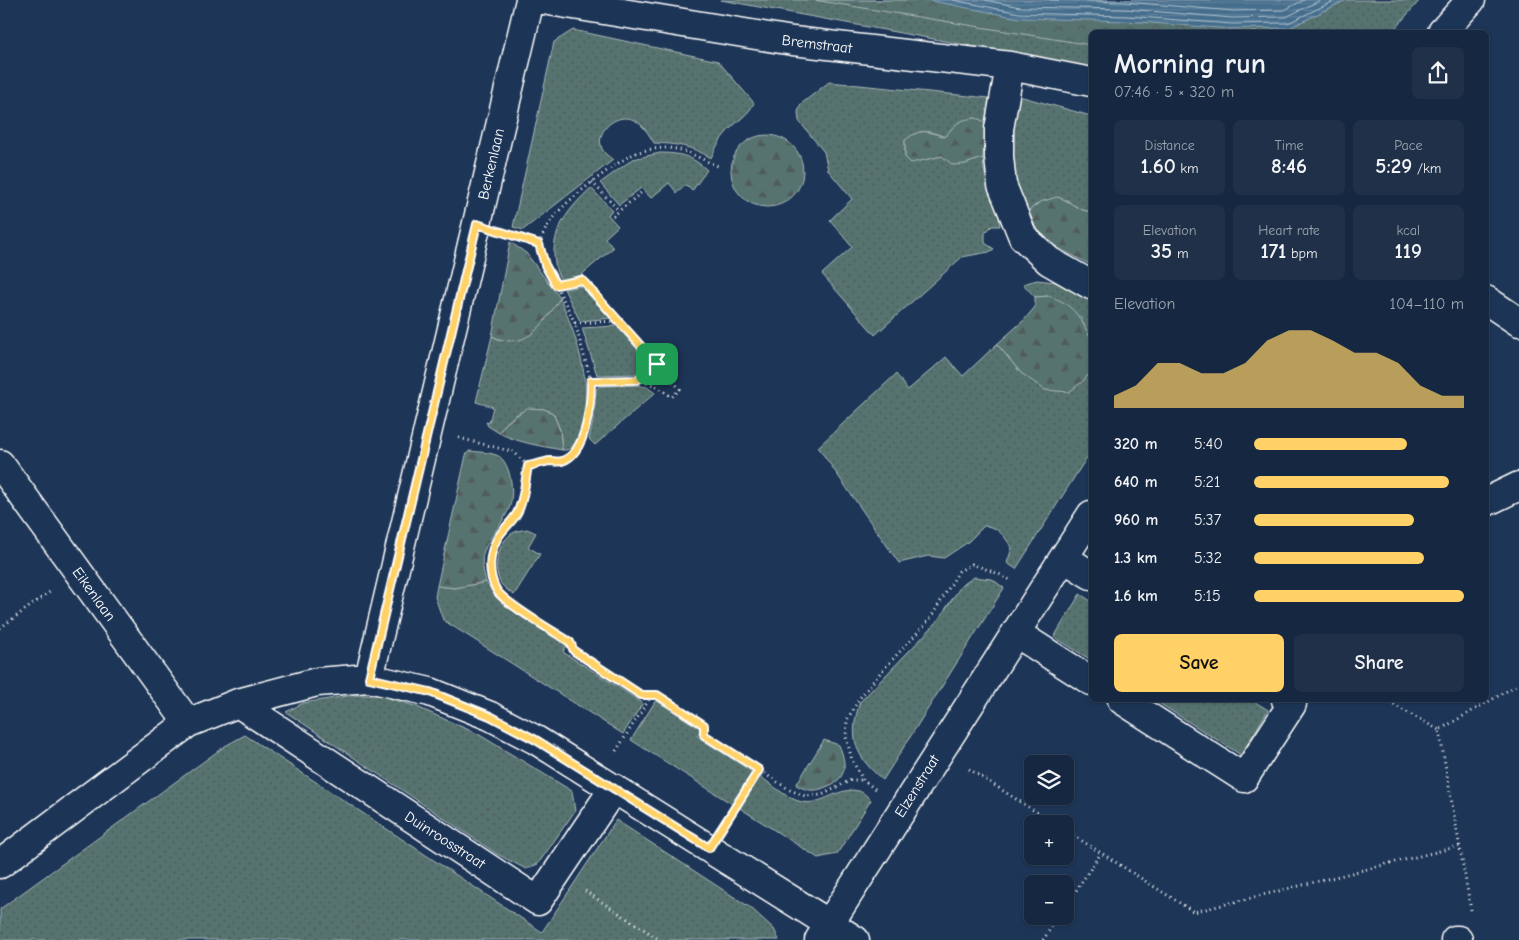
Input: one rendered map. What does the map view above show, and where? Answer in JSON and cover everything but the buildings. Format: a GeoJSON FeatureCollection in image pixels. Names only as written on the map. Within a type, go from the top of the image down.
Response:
{"type":"FeatureCollection","features":[{"type":"Feature","properties":{"kind":"street","name":"Berkenlaan"},"geometry":{"type":"LineString","coordinates":[[369,678],[530,0]]}},
{"type":"Feature","properties":{"kind":"street","name":"Bremstraat"},"geometry":{"type":"LineString","coordinates":[[543,0],[793,41],[1010,66],[1089,82]]}},
{"type":"Feature","properties":{"kind":"street"},"geometry":{"type":"LineString","coordinates":[[1444,30],[1471,0]]}},
{"type":"Feature","properties":{"kind":"street"},"geometry":{"type":"LineString","coordinates":[[1010,66],[999,129],[998,157],[1002,185],[1023,238],[1049,262],[1089,284]]}},
{"type":"Feature","properties":{"kind":"street"},"geometry":{"type":"LineString","coordinates":[[1489,302],[1519,322]]}},
{"type":"Feature","properties":{"kind":"street","name":"Eikenlaan"},"geometry":{"type":"LineString","coordinates":[[0,464],[188,723]]}},
{"type":"Feature","properties":{"kind":"street"},"geometry":{"type":"LineString","coordinates":[[1489,501],[1519,486]]}},
{"type":"Feature","properties":{"kind":"street","name":"Elzenstraat"},"geometry":{"type":"LineString","coordinates":[[825,932],[1089,517]]}},
{"type":"Feature","properties":{"kind":"street"},"geometry":{"type":"LineString","coordinates":[[1064,558],[1089,574]]}},
{"type":"Feature","properties":{"kind":"street"},"geometry":{"type":"LineString","coordinates":[[1016,632],[1089,680]]}},
{"type":"Feature","properties":{"kind":"street"},"geometry":{"type":"LineString","coordinates":[[0,864],[188,723],[238,703],[317,682],[369,678],[430,692],[490,716],[536,740],[709,848],[825,932],[855,940]]}},
{"type":"Feature","properties":{"kind":"street"},"geometry":{"type":"LineString","coordinates":[[1125,702],[1244,778],[1292,704],[1289,702]]}},
{"type":"Feature","properties":{"kind":"street","name":"Duinroosstraat"},"geometry":{"type":"LineString","coordinates":[[238,703],[538,902],[557,873],[606,784]]}},
{"type":"Feature","properties":{"kind":"path"},"geometry":{"type":"LineString","coordinates":[[528,466],[563,461],[575,451],[584,435],[590,414],[591,381],[575,323],[545,265],[539,244],[544,231],[556,214],[592,182],[634,154],[667,148],[683,150],[696,155],[709,164],[720,167]]}},
{"type":"Feature","properties":{"kind":"path"},"geometry":{"type":"LineString","coordinates":[[631,149],[634,154]]}},
{"type":"Feature","properties":{"kind":"path"},"geometry":{"type":"LineString","coordinates":[[592,182],[619,212]]}},
{"type":"Feature","properties":{"kind":"path"},"geometry":{"type":"LineString","coordinates":[[613,216],[642,192]]}},
{"type":"Feature","properties":{"kind":"path"},"geometry":{"type":"LineString","coordinates":[[477,224],[539,244]]}},
{"type":"Feature","properties":{"kind":"path"},"geometry":{"type":"LineString","coordinates":[[556,285],[582,280],[680,389],[672,397],[656,386],[637,380],[591,381]]}},
{"type":"Feature","properties":{"kind":"path"},"geometry":{"type":"LineString","coordinates":[[575,323],[619,321]]}},
{"type":"Feature","properties":{"kind":"path"},"geometry":{"type":"LineString","coordinates":[[637,380],[657,364]]}},
{"type":"Feature","properties":{"kind":"path"},"geometry":{"type":"LineString","coordinates":[[428,430],[514,452],[528,466]]}},
{"type":"Feature","properties":{"kind":"path"},"geometry":{"type":"LineString","coordinates":[[528,466],[516,515],[496,541],[490,558],[492,575],[498,591],[510,603],[570,642],[574,651],[641,695],[657,695],[704,725],[704,735],[790,790],[805,796],[822,795],[851,780],[863,780]]}},
{"type":"Feature","properties":{"kind":"path"},"geometry":{"type":"LineString","coordinates":[[905,806],[879,792],[863,780],[852,760],[846,737],[847,720],[859,699],[880,673],[930,619],[959,571],[972,564],[990,570],[1000,574],[1038,598]]}},
{"type":"Feature","properties":{"kind":"path"},"geometry":{"type":"LineString","coordinates":[[0,628],[78,571]]}},
{"type":"Feature","properties":{"kind":"path"},"geometry":{"type":"LineString","coordinates":[[1489,701],[1519,684]]}},
{"type":"Feature","properties":{"kind":"path"},"geometry":{"type":"LineString","coordinates":[[606,784],[652,695]]}},
{"type":"Feature","properties":{"kind":"path"},"geometry":{"type":"LineString","coordinates":[[1389,702],[1439,730]]}},
{"type":"Feature","properties":{"kind":"path"},"geometry":{"type":"LineString","coordinates":[[1439,730],[1488,702]]}},
{"type":"Feature","properties":{"kind":"path"},"geometry":{"type":"LineString","coordinates":[[1439,730],[1471,912]]}},
{"type":"Feature","properties":{"kind":"path"},"geometry":{"type":"LineString","coordinates":[[940,751],[1041,815]]}},
{"type":"Feature","properties":{"kind":"path"},"geometry":{"type":"LineString","coordinates":[[709,848],[759,770]]}},
{"type":"Feature","properties":{"kind":"path"},"geometry":{"type":"LineString","coordinates":[[1074,836],[1194,912],[1460,846]]}},
{"type":"Feature","properties":{"kind":"path"},"geometry":{"type":"LineString","coordinates":[[1074,894],[1101,853]]}},
{"type":"Feature","properties":{"kind":"path"},"geometry":{"type":"LineString","coordinates":[[557,873],[660,940]]}},
{"type":"Feature","properties":{"kind":"path"},"geometry":{"type":"LineString","coordinates":[[1043,940],[1053,925]]}},
{"type":"Feature","properties":{"kind":"green space"},"geometry":{"type":"Polygon","coordinates":[[[721,0],[927,0],[1289,28],[1346,0],[1420,0],[1394,30],[1089,30],[1089,68],[721,0]]]}},
{"type":"Feature","properties":{"kind":"green space"},"geometry":{"type":"Polygon","coordinates":[[[814,0],[1306,0],[1288,30],[1089,30],[1089,45],[814,0]]]}},
{"type":"Feature","properties":{"kind":"green space"},"geometry":{"type":"Polygon","coordinates":[[[573,30],[718,61],[754,103],[747,113],[725,134],[711,158],[684,146],[654,143],[643,127],[634,120],[627,118],[613,121],[603,132],[601,145],[604,152],[613,160],[523,230],[513,227],[554,42],[573,30]]]}},
{"type":"Feature","properties":{"kind":"green space"},"geometry":{"type":"Polygon","coordinates":[[[829,82],[989,98],[985,122],[976,118],[954,126],[945,137],[929,132],[915,134],[905,141],[905,157],[928,159],[942,156],[965,164],[983,158],[986,176],[999,217],[1000,226],[992,226],[985,233],[985,243],[994,249],[989,252],[962,257],[875,335],[822,274],[852,247],[830,220],[852,199],[828,170],[824,152],[799,121],[798,112],[801,104],[829,82]]]}},
{"type":"Feature","properties":{"kind":"green space"},"geometry":{"type":"Polygon","coordinates":[[[1019,96],[1089,115],[1089,212],[1078,209],[1067,200],[1040,202],[1027,212],[1015,189],[1009,133],[1019,96]]]}},
{"type":"Feature","properties":{"kind":"green space"},"geometry":{"type":"Polygon","coordinates":[[[976,118],[985,122],[983,158],[965,164],[953,165],[942,156],[911,163],[905,157],[905,140],[911,136],[924,132],[945,137],[958,123],[976,118]]]}},
{"type":"Feature","properties":{"kind":"green space"},"geometry":{"type":"Polygon","coordinates":[[[774,135],[793,145],[801,157],[803,171],[801,185],[793,197],[781,205],[760,207],[741,197],[733,185],[731,164],[741,145],[753,137],[774,135]]]}},
{"type":"Feature","properties":{"kind":"green space"},"geometry":{"type":"Polygon","coordinates":[[[660,153],[685,156],[696,161],[707,170],[692,191],[686,185],[677,193],[669,183],[651,198],[641,188],[619,205],[600,183],[633,159],[660,153]]]}},
{"type":"Feature","properties":{"kind":"green space"},"geometry":{"type":"Polygon","coordinates":[[[591,188],[612,210],[608,215],[618,226],[605,238],[613,248],[580,276],[562,281],[556,270],[554,252],[558,231],[569,212],[591,188]]]}},
{"type":"Feature","properties":{"kind":"green space"},"geometry":{"type":"Polygon","coordinates":[[[1057,197],[1089,212],[1089,264],[1058,248],[1035,228],[1027,212],[1040,202],[1057,197]]]}},
{"type":"Feature","properties":{"kind":"green space"},"geometry":{"type":"Polygon","coordinates":[[[510,242],[526,253],[560,298],[548,317],[533,333],[515,341],[492,336],[510,242]]]}},
{"type":"Feature","properties":{"kind":"green space"},"geometry":{"type":"Polygon","coordinates":[[[1037,280],[1055,282],[1089,298],[1089,336],[1081,318],[1049,296],[1035,297],[1023,284],[1037,280]]]}},
{"type":"Feature","properties":{"kind":"green space"},"geometry":{"type":"Polygon","coordinates":[[[582,286],[612,318],[580,321],[564,289],[582,286]]]}},
{"type":"Feature","properties":{"kind":"green space"},"geometry":{"type":"Polygon","coordinates":[[[1049,296],[1069,306],[1082,321],[1089,335],[1089,374],[1069,392],[1045,390],[1021,373],[997,344],[1024,320],[1035,307],[1035,297],[1049,296]]]}},
{"type":"Feature","properties":{"kind":"green space"},"geometry":{"type":"Polygon","coordinates":[[[560,298],[579,350],[586,388],[583,424],[577,440],[569,449],[565,450],[562,450],[560,430],[553,413],[537,409],[522,411],[509,420],[499,433],[488,426],[486,422],[489,423],[493,407],[476,402],[492,336],[502,341],[542,324],[560,298]]]}},
{"type":"Feature","properties":{"kind":"green space"},"geometry":{"type":"Polygon","coordinates":[[[617,326],[651,364],[639,374],[597,375],[582,328],[617,326]]]}},
{"type":"Feature","properties":{"kind":"green space"},"geometry":{"type":"Polygon","coordinates":[[[997,344],[1021,373],[1082,382],[1089,374],[1089,454],[1016,569],[1007,563],[1012,548],[1007,540],[1001,533],[989,526],[984,526],[968,542],[944,558],[928,556],[899,563],[818,447],[896,374],[908,390],[946,357],[963,376],[997,344]]]}},
{"type":"Feature","properties":{"kind":"green space"},"geometry":{"type":"Polygon","coordinates":[[[635,385],[647,387],[655,393],[595,445],[589,439],[594,416],[596,389],[600,386],[635,385]]]}},
{"type":"Feature","properties":{"kind":"green space"},"geometry":{"type":"Polygon","coordinates":[[[527,408],[544,409],[553,413],[560,430],[562,450],[522,442],[499,433],[505,424],[527,408]]]}},
{"type":"Feature","properties":{"kind":"green space"},"geometry":{"type":"Polygon","coordinates":[[[469,451],[493,454],[504,461],[510,475],[512,491],[510,506],[484,551],[482,563],[486,582],[455,588],[437,586],[466,455],[469,451]]]}},
{"type":"Feature","properties":{"kind":"green space"},"geometry":{"type":"Polygon","coordinates":[[[527,529],[536,533],[528,547],[540,554],[514,595],[503,586],[499,579],[497,571],[498,556],[504,541],[509,536],[517,531],[527,529]]]}},
{"type":"Feature","properties":{"kind":"green space"},"geometry":{"type":"Polygon","coordinates":[[[974,577],[992,579],[1004,588],[883,780],[866,763],[856,746],[856,714],[860,702],[936,623],[961,586],[974,577]]]}},
{"type":"Feature","properties":{"kind":"green space"},"geometry":{"type":"Polygon","coordinates":[[[486,582],[495,595],[509,608],[567,644],[563,652],[643,703],[623,734],[443,620],[435,597],[437,586],[455,588],[486,582]]]}},
{"type":"Feature","properties":{"kind":"green space"},"geometry":{"type":"Polygon","coordinates":[[[1080,594],[1089,600],[1089,659],[1054,637],[1080,594]]]}},
{"type":"Feature","properties":{"kind":"green space"},"geometry":{"type":"Polygon","coordinates":[[[354,695],[378,695],[415,706],[478,734],[572,791],[575,811],[538,864],[526,869],[497,854],[286,712],[303,703],[354,695]]]}},
{"type":"Feature","properties":{"kind":"green space"},"geometry":{"type":"Polygon","coordinates":[[[656,700],[701,729],[697,736],[753,772],[732,804],[631,740],[656,700]]]}},
{"type":"Feature","properties":{"kind":"green space"},"geometry":{"type":"Polygon","coordinates":[[[1157,702],[1255,702],[1268,710],[1241,755],[1157,702]]]}},
{"type":"Feature","properties":{"kind":"green space"},"geometry":{"type":"Polygon","coordinates":[[[245,735],[542,932],[616,820],[751,908],[774,929],[779,940],[0,940],[0,909],[225,746],[245,735]]]}},
{"type":"Feature","properties":{"kind":"green space"},"geometry":{"type":"Polygon","coordinates":[[[824,740],[839,745],[844,765],[842,775],[833,784],[818,790],[807,790],[796,785],[824,740]]]}},
{"type":"Feature","properties":{"kind":"green space"},"geometry":{"type":"Polygon","coordinates":[[[759,776],[785,795],[802,802],[817,801],[851,790],[861,792],[871,800],[837,854],[818,858],[738,807],[759,776]]]}},
{"type":"Feature","properties":{"kind":"water"},"geometry":{"type":"Polygon","coordinates":[[[927,0],[1346,0],[1289,28],[1232,29],[1125,21],[1019,18],[927,0]]]}},
{"type":"Feature","properties":{"kind":"route"},"geometry":{"type":"LineString","coordinates":[[477,224],[539,244],[545,265],[556,285],[582,280],[657,364],[637,380],[591,381],[590,414],[584,435],[575,451],[563,461],[528,466],[516,515],[496,541],[490,558],[492,575],[498,591],[510,603],[570,642],[574,651],[641,695],[657,695],[704,725],[704,735],[759,770],[709,848],[536,740],[490,716],[430,692],[369,678],[477,224]]}}]}
